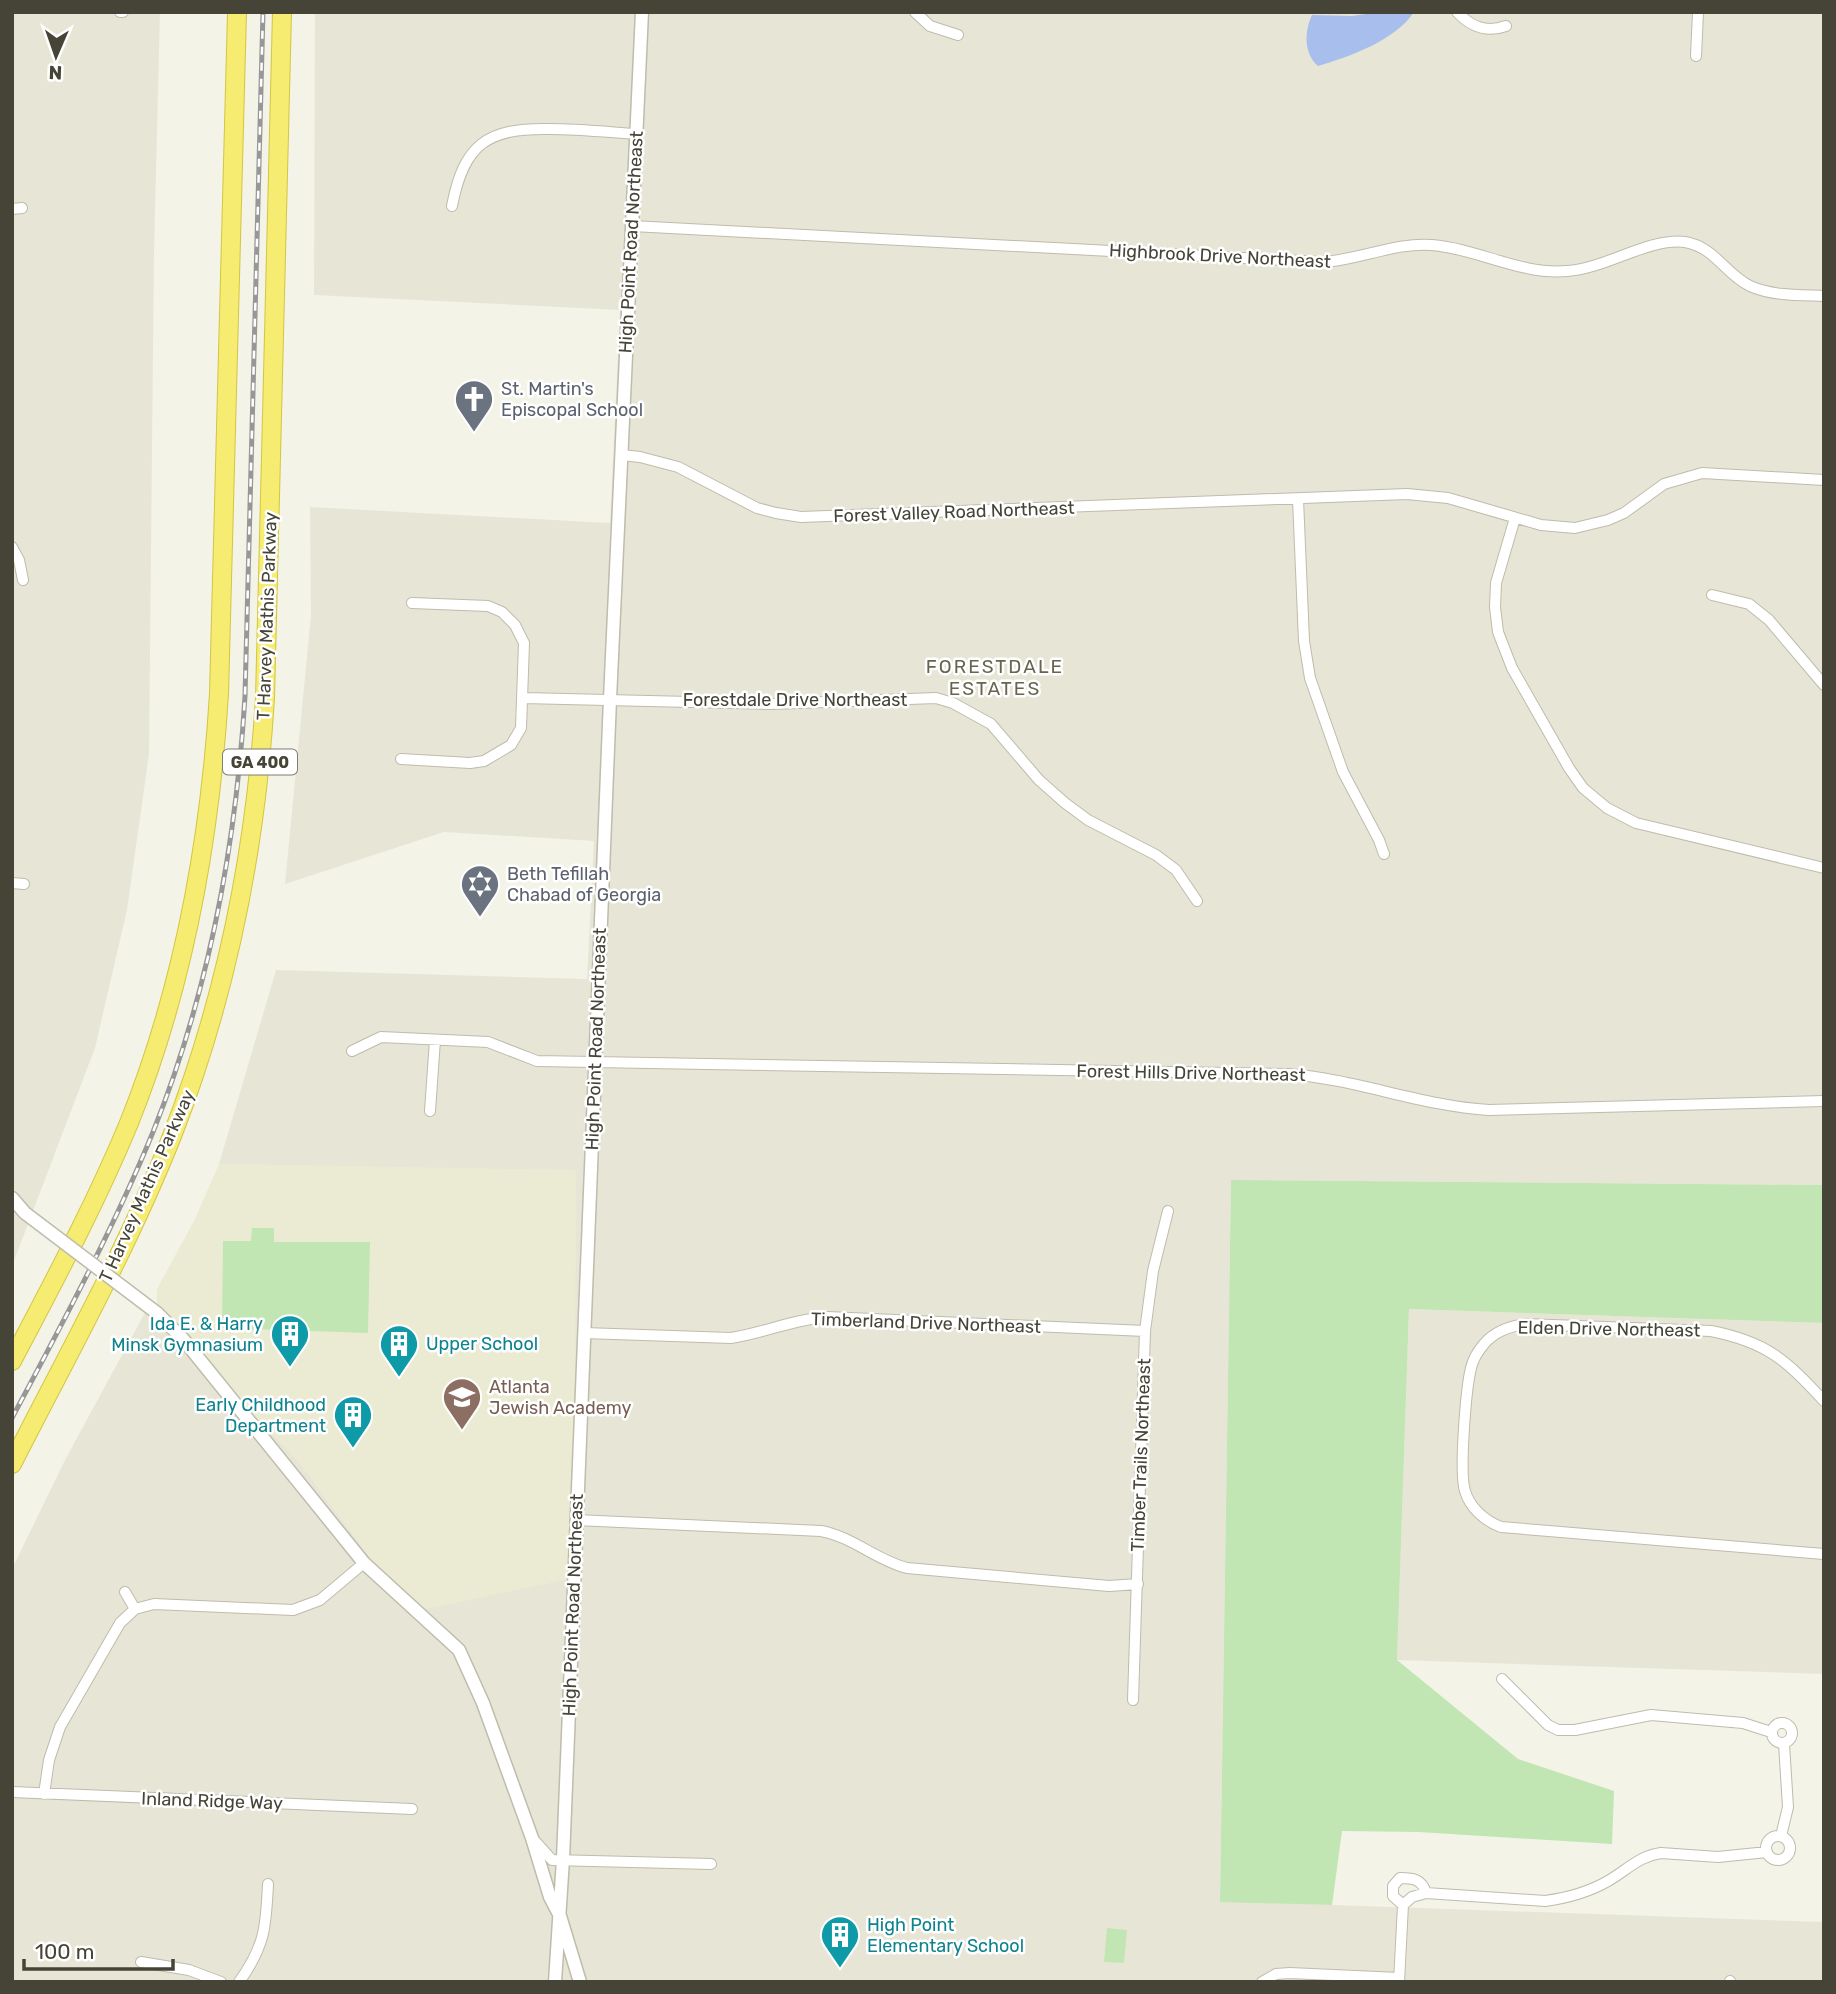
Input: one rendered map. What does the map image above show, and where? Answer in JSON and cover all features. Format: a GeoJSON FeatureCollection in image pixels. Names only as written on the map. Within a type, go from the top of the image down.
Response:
{"type":"FeatureCollection","features":[{"type":"Feature","properties":{"kind":"highway","name":"GA 400"},"geometry":{"type":"LineString","coordinates":[[12,1358],[108,1172],[149,1069],[180,963],[202,856],[216,748],[222,639],[237,12]]}},
{"type":"Feature","properties":{"kind":"highway","name":"T Harvey Mathis Parkway"},"geometry":{"type":"LineString","coordinates":[[12,1464],[126,1240],[172,1137],[209,1030],[228,961],[247,864],[262,752],[265,698],[282,12]]}},
{"type":"Feature","properties":{"kind":"street","name":"High Point Road Northeast"},"geometry":{"type":"LineString","coordinates":[[555,1982],[563,1859],[610,699],[642,12]]}},
{"type":"Feature","properties":{"kind":"street"},"geometry":{"type":"LineString","coordinates":[[915,12],[930,26],[958,35]]}},
{"type":"Feature","properties":{"kind":"street"},"geometry":{"type":"LineString","coordinates":[[1457,12],[1466,21],[1482,29],[1506,26]]}},
{"type":"Feature","properties":{"kind":"street"},"geometry":{"type":"LineString","coordinates":[[1696,56],[1698,12]]}},
{"type":"Feature","properties":{"kind":"street"},"geometry":{"type":"LineString","coordinates":[[452,206],[456,183],[468,159],[479,147],[499,134],[522,129],[636,134]]}},
{"type":"Feature","properties":{"kind":"street","name":"Highbrook Drive Northeast"},"geometry":{"type":"LineString","coordinates":[[632,226],[1322,262],[1354,259],[1408,245],[1431,244],[1458,249],[1522,269],[1553,272],[1589,268],[1660,244],[1684,242],[1710,251],[1750,286],[1772,292],[1824,296]]}},
{"type":"Feature","properties":{"kind":"street","name":"Forest Valley Road Northeast"},"geometry":{"type":"LineString","coordinates":[[622,455],[678,467],[757,508],[801,517],[1429,495],[1468,502],[1515,518],[1558,528],[1594,525],[1624,513],[1664,484],[1703,473],[1824,480]]}},
{"type":"Feature","properties":{"kind":"street"},"geometry":{"type":"LineString","coordinates":[[1298,499],[1304,641],[1310,678],[1343,772],[1379,839],[1384,854]]}},
{"type":"Feature","properties":{"kind":"street"},"geometry":{"type":"LineString","coordinates":[[1515,518],[1496,583],[1494,607],[1498,632],[1512,668],[1583,788],[1607,808],[1636,823],[1824,869]]}},
{"type":"Feature","properties":{"kind":"street"},"geometry":{"type":"LineString","coordinates":[[12,547],[19,560],[23,580]]}},
{"type":"Feature","properties":{"kind":"street"},"geometry":{"type":"LineString","coordinates":[[1712,595],[1749,604],[1769,620],[1824,685]]}},
{"type":"Feature","properties":{"kind":"street"},"geometry":{"type":"LineString","coordinates":[[401,759],[470,763],[484,761],[511,745],[521,728],[524,643],[515,625],[502,612],[488,606],[412,603]]}},
{"type":"Feature","properties":{"kind":"street","name":"Forestdale Drive Northeast"},"geometry":{"type":"LineString","coordinates":[[523,698],[771,704],[936,698],[953,703],[991,724],[1039,780],[1088,821],[1156,855],[1176,870],[1197,901]]}},
{"type":"Feature","properties":{"kind":"street"},"geometry":{"type":"LineString","coordinates":[[12,883],[24,884]]}},
{"type":"Feature","properties":{"kind":"street","name":"Forest Hills Drive Northeast"},"geometry":{"type":"LineString","coordinates":[[352,1051],[381,1037],[488,1042],[537,1061],[1288,1074],[1329,1079],[1450,1107],[1489,1110],[1824,1101]]}},
{"type":"Feature","properties":{"kind":"street"},"geometry":{"type":"LineString","coordinates":[[430,1111],[435,1040]]}},
{"type":"Feature","properties":{"kind":"street"},"geometry":{"type":"LineString","coordinates":[[13,1200],[24,1213],[157,1313],[183,1339],[364,1563],[459,1650],[483,1703],[532,1838],[550,1897],[560,1916],[580,1982]]}},
{"type":"Feature","properties":{"kind":"street","name":"Timber Trails Northeast"},"geometry":{"type":"LineString","coordinates":[[1133,1700],[1145,1331],[1153,1271],[1168,1212]]}},
{"type":"Feature","properties":{"kind":"street","name":"Timberland Drive Northeast"},"geometry":{"type":"LineString","coordinates":[[584,1333],[731,1338],[794,1321],[828,1317],[1145,1331]]}},
{"type":"Feature","properties":{"kind":"street","name":"Elden Drive Northeast"},"geometry":{"type":"LineString","coordinates":[[1824,1401],[1780,1357],[1737,1336],[1711,1331],[1526,1324],[1511,1326],[1484,1343],[1471,1366],[1462,1470],[1465,1493],[1471,1505],[1493,1524],[1511,1530],[1824,1554]]}},
{"type":"Feature","properties":{"kind":"street"},"geometry":{"type":"LineString","coordinates":[[576,1520],[821,1531],[844,1537],[883,1560],[907,1568],[1109,1586],[1138,1584]]}},
{"type":"Feature","properties":{"kind":"street"},"geometry":{"type":"LineString","coordinates":[[44,1794],[49,1760],[60,1727],[120,1623],[135,1609],[154,1604],[293,1610],[320,1600],[364,1563]]}},
{"type":"Feature","properties":{"kind":"street"},"geometry":{"type":"LineString","coordinates":[[125,1592],[135,1609]]}},
{"type":"Feature","properties":{"kind":"street"},"geometry":{"type":"LineString","coordinates":[[1502,1679],[1548,1724],[1558,1730],[1576,1730],[1651,1715],[1743,1723],[1771,1732]]}},
{"type":"Feature","properties":{"kind":"street"},"geometry":{"type":"LineString","coordinates":[[1771,1732],[1779,1723],[1790,1727],[1791,1739],[1784,1744]]}},
{"type":"Feature","properties":{"kind":"street"},"geometry":{"type":"LineString","coordinates":[[1771,1732],[1773,1740],[1784,1744]]}},
{"type":"Feature","properties":{"kind":"street"},"geometry":{"type":"LineString","coordinates":[[1781,1836],[1788,1807],[1784,1744]]}},
{"type":"Feature","properties":{"kind":"street","name":"Inland Ridge Way"},"geometry":{"type":"LineString","coordinates":[[12,1792],[412,1809]]}},
{"type":"Feature","properties":{"kind":"street"},"geometry":{"type":"LineString","coordinates":[[1767,1853],[1769,1840],[1781,1836]]}},
{"type":"Feature","properties":{"kind":"street"},"geometry":{"type":"LineString","coordinates":[[1262,1982],[1276,1975],[1290,1973],[1399,1980],[1403,1905],[1412,1897],[1426,1893],[1545,1901],[1580,1894],[1608,1881],[1640,1858],[1652,1854],[1718,1857],[1767,1853],[1777,1860],[1789,1854],[1788,1841],[1781,1836]]}},
{"type":"Feature","properties":{"kind":"street"},"geometry":{"type":"LineString","coordinates":[[532,1838],[552,1860],[711,1864]]}},
{"type":"Feature","properties":{"kind":"street"},"geometry":{"type":"LineString","coordinates":[[1403,1905],[1394,1896],[1393,1886],[1400,1878],[1420,1881],[1426,1893]]}},
{"type":"Feature","properties":{"kind":"street"},"geometry":{"type":"LineString","coordinates":[[239,1982],[252,1964],[263,1940],[267,1920],[268,1884]]}},
{"type":"Feature","properties":{"kind":"street"},"geometry":{"type":"LineString","coordinates":[[141,1962],[188,1970],[220,1982]]}},
{"type":"Feature","properties":{"kind":"shaded area"},"geometry":{"type":"Polygon","coordinates":[[[12,12],[160,12],[154,252],[149,754],[127,910],[95,1048],[12,1266],[12,12]]]}},
{"type":"Feature","properties":{"kind":"shaded area"},"geometry":{"type":"Polygon","coordinates":[[[315,12],[1824,12],[1824,1185],[1231,1180],[1220,1901],[1824,1922],[1824,1982],[12,1982],[12,1569],[65,1460],[148,1307],[213,1370],[299,1462],[368,1554],[416,1611],[576,1171],[219,1164],[276,970],[587,979],[594,841],[444,832],[285,884],[311,615],[310,507],[610,523],[620,310],[314,295],[315,12]]]}},
{"type":"Feature","properties":{"kind":"shaded area"},"geometry":{"type":"Polygon","coordinates":[[[219,1164],[576,1170],[574,1578],[416,1611],[368,1554],[299,1462],[157,1313],[157,1289],[195,1219],[219,1164]]]}},
{"type":"Feature","properties":{"kind":"shaded area"},"geometry":{"type":"Polygon","coordinates":[[[1409,1309],[1824,1323],[1824,1674],[1397,1660],[1409,1309]]]}},
{"type":"Feature","properties":{"kind":"green space"},"geometry":{"type":"Polygon","coordinates":[[[1231,1180],[1824,1185],[1824,1323],[1409,1309],[1397,1660],[1518,1759],[1614,1791],[1612,1844],[1419,1832],[1342,1831],[1332,1905],[1220,1902],[1231,1180]]]}},
{"type":"Feature","properties":{"kind":"green space"},"geometry":{"type":"Polygon","coordinates":[[[252,1228],[274,1228],[274,1242],[370,1242],[368,1333],[222,1328],[223,1241],[251,1241],[252,1228]]]}},
{"type":"Feature","properties":{"kind":"green space"},"geometry":{"type":"Polygon","coordinates":[[[1107,1928],[1127,1930],[1124,1963],[1104,1962],[1107,1928]]]}},
{"type":"Feature","properties":{"kind":"water"},"geometry":{"type":"Polygon","coordinates":[[[1380,12],[1414,12],[1396,31],[1371,46],[1318,66],[1313,61],[1307,42],[1312,15],[1352,16],[1380,12]]]}},
{"type":"Feature","properties":{"kind":"railway"},"geometry":{"type":"LineString","coordinates":[[12,1418],[104,1241],[153,1132],[190,1026],[217,918],[227,863],[245,696],[263,12]]}},
{"type":"Feature","properties":{"kind":"place","name":"St. Martin's Episcopal School"},"geometry":{"type":"Point","coordinates":[474,433]}},
{"type":"Feature","properties":{"kind":"place","name":"Beth Tefillah Chabad of Georgia"},"geometry":{"type":"Point","coordinates":[480,918]}},
{"type":"Feature","properties":{"kind":"place","name":"Ida E. & Harry Minsk Gymnasium"},"geometry":{"type":"Point","coordinates":[290,1368]}},
{"type":"Feature","properties":{"kind":"place","name":"Upper School"},"geometry":{"type":"Point","coordinates":[399,1378]}},
{"type":"Feature","properties":{"kind":"place","name":"Atlanta Jewish Academy"},"geometry":{"type":"Point","coordinates":[462,1431]}},
{"type":"Feature","properties":{"kind":"place","name":"Early Childhood Department"},"geometry":{"type":"Point","coordinates":[353,1449]}},
{"type":"Feature","properties":{"kind":"place","name":"High Point Elementary School"},"geometry":{"type":"Point","coordinates":[840,1969]}},
{"type":"Feature","properties":{"kind":"district","name":"FORESTDALE ESTATES"},"geometry":{"type":"Point","coordinates":[995,677]}}]}
